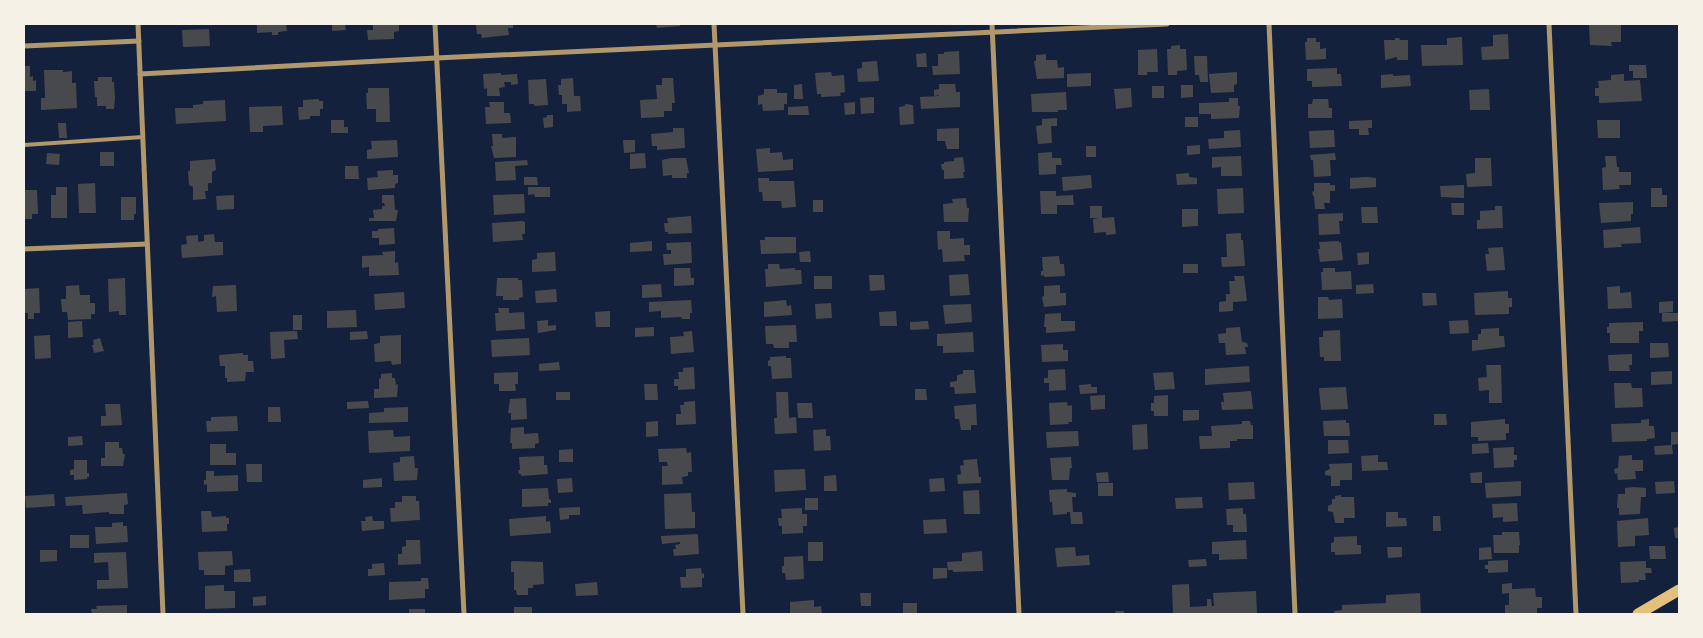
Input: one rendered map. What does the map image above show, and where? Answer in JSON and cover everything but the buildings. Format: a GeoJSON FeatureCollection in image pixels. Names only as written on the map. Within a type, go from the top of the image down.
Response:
{"type":"FeatureCollection","features":[{"type":"Feature","properties":{"kind":"main road"},"geometry":{"type":"LineString","coordinates":[[1638,614],[1679,590]]}},
{"type":"Feature","properties":{"kind":"street"},"geometry":{"type":"LineString","coordinates":[[138,24],[163,614]]}},
{"type":"Feature","properties":{"kind":"street"},"geometry":{"type":"LineString","coordinates":[[435,24],[464,614]]}},
{"type":"Feature","properties":{"kind":"street"},"geometry":{"type":"LineString","coordinates":[[714,24],[743,614]]}},
{"type":"Feature","properties":{"kind":"street"},"geometry":{"type":"LineString","coordinates":[[992,24],[1019,614]]}},
{"type":"Feature","properties":{"kind":"street"},"geometry":{"type":"LineString","coordinates":[[140,74],[715,44],[1167,24]]}},
{"type":"Feature","properties":{"kind":"street"},"geometry":{"type":"LineString","coordinates":[[1269,24],[1294,614]]}},
{"type":"Feature","properties":{"kind":"street"},"geometry":{"type":"LineString","coordinates":[[1549,24],[1576,614]]}},
{"type":"Feature","properties":{"kind":"street"},"geometry":{"type":"LineString","coordinates":[[24,46],[139,41]]}},
{"type":"Feature","properties":{"kind":"street"},"geometry":{"type":"LineString","coordinates":[[24,249],[147,244]]}},
{"type":"Feature","properties":{"kind":"lane"},"geometry":{"type":"LineString","coordinates":[[24,145],[143,137]]}}]}
